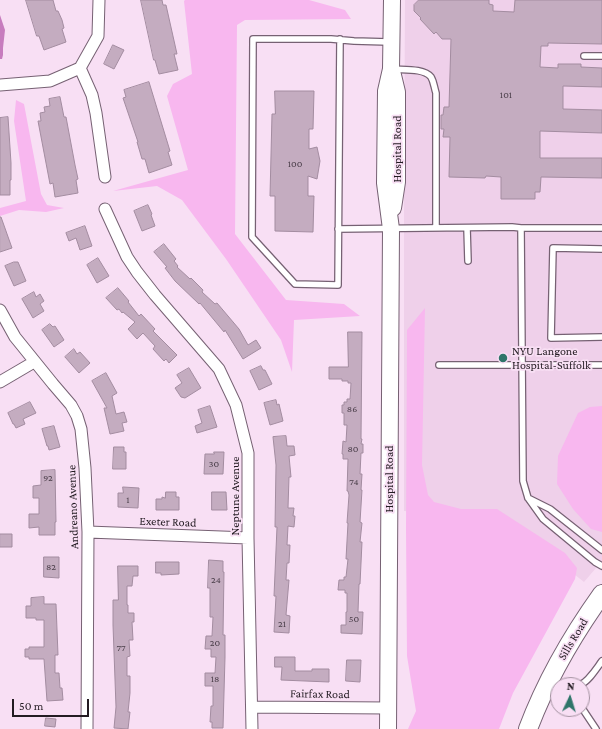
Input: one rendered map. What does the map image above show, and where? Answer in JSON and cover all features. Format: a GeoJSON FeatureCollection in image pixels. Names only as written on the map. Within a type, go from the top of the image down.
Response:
{"type":"FeatureCollection","features":[{"type":"Feature","properties":{"kind":"main road","name":"Sills Road"},"geometry":{"type":"LineString","coordinates":[[558,677],[576,633],[602,594]]}},
{"type":"Feature","properties":{"kind":"main road","name":"Sills Road"},"geometry":{"type":"LineString","coordinates":[[528,729],[540,700],[550,689]]}},
{"type":"Feature","properties":{"kind":"street"},"geometry":{"type":"LineString","coordinates":[[0,85],[50,81],[80,68],[98,36],[99,0]]}},
{"type":"Feature","properties":{"kind":"street","name":"Hospital Road"},"geometry":{"type":"LineString","coordinates":[[388,729],[391,229],[385,176],[386,91],[391,69],[392,0]]}},
{"type":"Feature","properties":{"kind":"street"},"geometry":{"type":"LineString","coordinates":[[80,68],[92,95],[105,177]]}},
{"type":"Feature","properties":{"kind":"street","name":"Neptune Avenue"},"geometry":{"type":"LineString","coordinates":[[105,209],[127,257],[137,272],[219,369],[236,405],[248,453],[248,538],[252,729]]}},
{"type":"Feature","properties":{"kind":"street","name":"Andreano Avenue"},"geometry":{"type":"LineString","coordinates":[[0,310],[15,337],[34,362],[71,405],[77,416],[81,429],[85,468],[88,532],[87,729]]}},
{"type":"Feature","properties":{"kind":"street"},"geometry":{"type":"LineString","coordinates":[[0,382],[34,362]]}},
{"type":"Feature","properties":{"kind":"street","name":"Exeter Road"},"geometry":{"type":"LineString","coordinates":[[88,532],[248,538]]}},
{"type":"Feature","properties":{"kind":"street","name":"Fairfax Road"},"geometry":{"type":"LineString","coordinates":[[252,707],[388,708]]}},
{"type":"Feature","properties":{"kind":"lane"},"geometry":{"type":"LineString","coordinates":[[340,39],[338,285],[294,284],[252,237],[253,39],[340,39],[392,42]]}},
{"type":"Feature","properties":{"kind":"lane"},"geometry":{"type":"LineString","coordinates":[[584,56],[602,56]]}},
{"type":"Feature","properties":{"kind":"lane"},"geometry":{"type":"LineString","coordinates":[[391,69],[420,70],[430,76],[436,93],[436,228]]}},
{"type":"Feature","properties":{"kind":"lane"},"geometry":{"type":"LineString","coordinates":[[338,229],[512,227],[602,228]]}},
{"type":"Feature","properties":{"kind":"lane"},"geometry":{"type":"LineString","coordinates":[[467,228],[468,261]]}},
{"type":"Feature","properties":{"kind":"lane"},"geometry":{"type":"LineString","coordinates":[[521,228],[523,481],[528,498],[543,519],[595,562],[602,566]]}},
{"type":"Feature","properties":{"kind":"lane"},"geometry":{"type":"LineString","coordinates":[[602,249],[553,248],[551,338],[602,337]]}},
{"type":"Feature","properties":{"kind":"lane"},"geometry":{"type":"LineString","coordinates":[[439,365],[602,365]]}},
{"type":"Feature","properties":{"kind":"lane"},"geometry":{"type":"LineString","coordinates":[[528,498],[550,509],[602,550]]}},
{"type":"Feature","properties":{"kind":"lane"},"geometry":{"type":"LineString","coordinates":[[590,677],[602,661]]}},
{"type":"Feature","properties":{"kind":"lane"},"geometry":{"type":"LineString","coordinates":[[588,717],[596,729]]}},
{"type":"Feature","properties":{"kind":"shaded area"},"geometry":{"type":"Polygon","coordinates":[[[185,0],[309,0],[345,10],[351,19],[245,20],[237,25],[235,234],[286,300],[344,304],[360,316],[294,320],[292,372],[281,340],[226,259],[182,200],[157,186],[113,191],[188,170],[167,96],[173,84],[192,74],[185,0]]]}},
{"type":"Feature","properties":{"kind":"shaded area","name":"NYU Langone Hospital-Suffolk"},"geometry":{"type":"Polygon","coordinates":[[[405,0],[602,0],[602,561],[584,582],[506,520],[498,516],[404,511],[405,0]]]}},
{"type":"Feature","properties":{"kind":"shaded area"},"geometry":{"type":"Polygon","coordinates":[[[0,15],[5,30],[2,59],[0,59],[0,15]]]}},
{"type":"Feature","properties":{"kind":"shaded area"},"geometry":{"type":"Polygon","coordinates":[[[16,100],[24,104],[41,194],[47,205],[64,208],[46,212],[19,210],[0,216],[0,208],[26,201],[14,121],[16,100]]]}},
{"type":"Feature","properties":{"kind":"shaded area"},"geometry":{"type":"Polygon","coordinates":[[[425,308],[422,465],[428,495],[434,502],[461,509],[497,509],[565,553],[577,568],[575,579],[513,693],[499,729],[408,729],[416,711],[407,656],[407,330],[425,308]]]}},
{"type":"Feature","properties":{"kind":"shaded area"},"geometry":{"type":"Polygon","coordinates":[[[602,406],[602,532],[591,529],[573,509],[557,484],[558,456],[578,413],[590,407],[602,406]]]}},
{"type":"Feature","properties":{"kind":"building"},"geometry":{"type":"Polygon","coordinates":[[[26,0],[53,0],[56,11],[58,11],[62,20],[64,28],[62,29],[66,42],[44,50],[39,36],[37,36],[26,0]]]}},
{"type":"Feature","properties":{"kind":"building"},"geometry":{"type":"Polygon","coordinates":[[[141,0],[162,0],[163,5],[166,5],[177,54],[174,54],[178,70],[159,74],[154,60],[141,0]]]}},
{"type":"Feature","properties":{"kind":"building"},"geometry":{"type":"Polygon","coordinates":[[[419,0],[489,0],[489,4],[493,5],[493,11],[514,12],[515,0],[602,0],[602,44],[548,43],[548,46],[541,46],[540,67],[558,68],[558,64],[581,64],[581,67],[602,68],[602,87],[563,86],[563,109],[602,110],[602,133],[540,131],[540,158],[602,158],[602,178],[541,177],[540,192],[535,192],[535,199],[501,199],[501,177],[449,177],[450,137],[443,137],[444,129],[441,129],[441,115],[443,115],[444,107],[449,107],[451,39],[442,39],[436,32],[434,34],[420,19],[421,18],[414,11],[414,5],[419,0]]]}},
{"type":"Feature","properties":{"kind":"building"},"geometry":{"type":"Polygon","coordinates":[[[113,45],[124,50],[114,69],[104,64],[113,45]]]}},
{"type":"Feature","properties":{"kind":"building"},"geometry":{"type":"Polygon","coordinates":[[[149,82],[170,151],[168,152],[172,165],[149,173],[145,159],[142,159],[138,142],[123,98],[126,97],[124,90],[149,82]]]}},
{"type":"Feature","properties":{"kind":"building"},"geometry":{"type":"Polygon","coordinates":[[[275,91],[314,91],[313,129],[309,129],[309,149],[317,147],[320,161],[317,179],[308,176],[308,196],[314,196],[313,232],[275,231],[275,196],[270,196],[272,114],[275,114],[275,91]]]}},
{"type":"Feature","properties":{"kind":"building"},"geometry":{"type":"Polygon","coordinates":[[[60,97],[64,117],[66,117],[78,179],[76,180],[78,193],[55,197],[53,183],[50,184],[38,121],[41,121],[40,113],[45,112],[44,107],[50,106],[49,99],[60,97]]]}},
{"type":"Feature","properties":{"kind":"building"},"geometry":{"type":"Polygon","coordinates":[[[8,117],[11,163],[10,195],[0,195],[0,118],[8,117]]]}},
{"type":"Feature","properties":{"kind":"building"},"geometry":{"type":"Polygon","coordinates":[[[148,205],[155,226],[142,231],[134,211],[148,205]]]}},
{"type":"Feature","properties":{"kind":"building"},"geometry":{"type":"Polygon","coordinates":[[[0,217],[12,248],[0,252],[0,217]]]}},
{"type":"Feature","properties":{"kind":"building"},"geometry":{"type":"Polygon","coordinates":[[[85,226],[92,246],[80,250],[76,238],[69,241],[66,233],[85,226]]]}},
{"type":"Feature","properties":{"kind":"building"},"geometry":{"type":"Polygon","coordinates":[[[164,244],[176,259],[174,261],[178,266],[177,267],[190,279],[191,278],[203,290],[202,292],[215,304],[217,303],[239,329],[248,345],[256,340],[261,348],[243,359],[225,330],[224,332],[200,303],[199,304],[175,281],[165,268],[167,267],[154,252],[164,244]]]}},
{"type":"Feature","properties":{"kind":"building"},"geometry":{"type":"Polygon","coordinates":[[[98,258],[109,276],[97,283],[87,265],[98,258]]]}},
{"type":"Feature","properties":{"kind":"building"},"geometry":{"type":"Polygon","coordinates":[[[18,262],[26,281],[14,286],[5,266],[18,262]]]}},
{"type":"Feature","properties":{"kind":"building"},"geometry":{"type":"Polygon","coordinates":[[[118,288],[139,316],[141,314],[155,329],[153,331],[177,355],[169,363],[166,359],[164,361],[153,349],[155,346],[143,333],[137,339],[128,329],[135,322],[123,312],[122,313],[119,309],[117,310],[106,298],[118,288]]]}},
{"type":"Feature","properties":{"kind":"building"},"geometry":{"type":"Polygon","coordinates":[[[34,292],[36,297],[40,294],[44,301],[40,304],[44,311],[33,318],[22,299],[34,292]]]}},
{"type":"Feature","properties":{"kind":"building"},"geometry":{"type":"Polygon","coordinates":[[[50,324],[53,327],[55,326],[64,340],[54,347],[42,330],[50,324]]]}},
{"type":"Feature","properties":{"kind":"building"},"geometry":{"type":"Polygon","coordinates":[[[348,332],[362,332],[361,444],[363,444],[363,453],[361,453],[360,474],[362,474],[360,522],[362,523],[360,542],[362,542],[358,612],[363,612],[362,634],[341,633],[341,625],[346,625],[347,593],[345,593],[345,590],[338,590],[339,580],[344,580],[344,577],[346,577],[348,559],[346,559],[349,495],[347,491],[348,459],[343,459],[342,454],[343,441],[346,442],[347,425],[344,425],[342,405],[344,405],[344,402],[347,402],[347,399],[350,399],[351,383],[348,383],[348,381],[342,381],[342,379],[329,379],[329,367],[348,367],[348,332]]]}},
{"type":"Feature","properties":{"kind":"building"},"geometry":{"type":"Polygon","coordinates":[[[74,349],[77,354],[80,352],[90,363],[79,373],[65,357],[74,349]]]}},
{"type":"Feature","properties":{"kind":"building"},"geometry":{"type":"Polygon","coordinates":[[[261,366],[263,370],[265,370],[272,384],[259,390],[250,371],[261,366]]]}},
{"type":"Feature","properties":{"kind":"building"},"geometry":{"type":"Polygon","coordinates":[[[189,368],[201,388],[185,398],[181,397],[175,388],[182,383],[177,375],[189,368]]]}},
{"type":"Feature","properties":{"kind":"building"},"geometry":{"type":"Polygon","coordinates":[[[106,373],[117,393],[112,396],[116,414],[124,412],[127,422],[122,423],[124,431],[110,434],[104,408],[107,408],[92,381],[106,373]]]}},
{"type":"Feature","properties":{"kind":"building"},"geometry":{"type":"Polygon","coordinates":[[[276,400],[277,405],[279,404],[283,421],[270,425],[264,403],[276,400]]]}},
{"type":"Feature","properties":{"kind":"building"},"geometry":{"type":"Polygon","coordinates":[[[30,402],[36,413],[23,419],[25,424],[16,428],[8,413],[30,402]]]}},
{"type":"Feature","properties":{"kind":"building"},"geometry":{"type":"Polygon","coordinates":[[[210,406],[217,427],[197,433],[195,426],[202,423],[198,410],[210,406]]]}},
{"type":"Feature","properties":{"kind":"building"},"geometry":{"type":"Polygon","coordinates":[[[54,426],[60,447],[49,450],[42,429],[54,426]]]}},
{"type":"Feature","properties":{"kind":"building"},"geometry":{"type":"Polygon","coordinates":[[[286,436],[287,446],[294,446],[295,455],[289,456],[291,477],[289,477],[288,508],[294,508],[293,516],[295,516],[294,527],[288,526],[287,545],[290,545],[286,580],[289,580],[286,615],[290,616],[289,633],[274,632],[277,527],[275,527],[276,465],[273,437],[286,436]]]}},
{"type":"Feature","properties":{"kind":"building"},"geometry":{"type":"Polygon","coordinates":[[[114,447],[124,447],[124,452],[126,452],[126,469],[113,469],[114,447]]]}},
{"type":"Feature","properties":{"kind":"building"},"geometry":{"type":"Polygon","coordinates":[[[214,452],[224,452],[223,474],[204,474],[205,454],[214,454],[214,452]]]}},
{"type":"Feature","properties":{"kind":"building"},"geometry":{"type":"Polygon","coordinates":[[[55,470],[55,535],[39,535],[39,527],[29,528],[29,514],[39,514],[39,498],[33,498],[33,486],[41,485],[41,471],[55,470]]]}},
{"type":"Feature","properties":{"kind":"building"},"geometry":{"type":"Polygon","coordinates":[[[123,487],[139,488],[138,508],[118,507],[118,493],[123,493],[123,487]]]}},
{"type":"Feature","properties":{"kind":"building"},"geometry":{"type":"Polygon","coordinates":[[[166,492],[176,492],[176,497],[179,497],[179,510],[156,510],[156,499],[162,499],[162,497],[165,498],[166,492]]]}},
{"type":"Feature","properties":{"kind":"building"},"geometry":{"type":"Polygon","coordinates":[[[212,492],[226,492],[227,510],[212,510],[212,492]]]}},
{"type":"Feature","properties":{"kind":"building"},"geometry":{"type":"Polygon","coordinates":[[[0,534],[12,534],[12,547],[0,547],[0,534]]]}},
{"type":"Feature","properties":{"kind":"building"},"geometry":{"type":"Polygon","coordinates":[[[44,557],[59,557],[59,578],[44,577],[44,557]]]}},
{"type":"Feature","properties":{"kind":"building"},"geometry":{"type":"Polygon","coordinates":[[[209,560],[223,561],[224,572],[223,635],[225,635],[225,657],[223,728],[212,728],[212,722],[210,722],[211,706],[213,706],[213,686],[205,686],[205,673],[215,673],[216,657],[211,657],[211,649],[205,649],[206,636],[212,636],[213,617],[210,617],[210,588],[208,588],[209,560]]]}},
{"type":"Feature","properties":{"kind":"building"},"geometry":{"type":"Polygon","coordinates":[[[156,562],[179,562],[179,574],[161,575],[161,573],[156,573],[156,562]]]}},
{"type":"Feature","properties":{"kind":"building"},"geometry":{"type":"Polygon","coordinates":[[[118,566],[138,566],[138,576],[133,576],[132,586],[127,586],[128,613],[134,613],[134,622],[132,622],[133,640],[129,640],[130,656],[127,657],[127,676],[130,676],[128,712],[130,712],[128,729],[114,728],[116,707],[113,600],[118,600],[118,566]]]}},
{"type":"Feature","properties":{"kind":"building"},"geometry":{"type":"Polygon","coordinates":[[[44,597],[44,604],[56,604],[58,655],[55,655],[55,673],[59,673],[60,688],[62,688],[63,700],[47,701],[44,659],[29,659],[29,657],[25,657],[25,649],[29,649],[29,647],[44,647],[44,620],[26,618],[26,606],[31,606],[31,598],[44,597]]]}},
{"type":"Feature","properties":{"kind":"building"},"geometry":{"type":"Polygon","coordinates":[[[275,657],[295,657],[295,671],[329,669],[329,682],[281,680],[282,667],[275,667],[275,657]]]}},
{"type":"Feature","properties":{"kind":"building"},"geometry":{"type":"Polygon","coordinates":[[[347,660],[361,660],[360,682],[346,681],[347,660]]]}},
{"type":"Feature","properties":{"kind":"building"},"geometry":{"type":"Polygon","coordinates":[[[46,718],[56,719],[55,727],[45,726],[46,718]]]}},
{"type":"Feature","properties":{"kind":"place","name":"NYU Langone Hospital-Suffolk"},"geometry":{"type":"Point","coordinates":[503,358]}}]}
